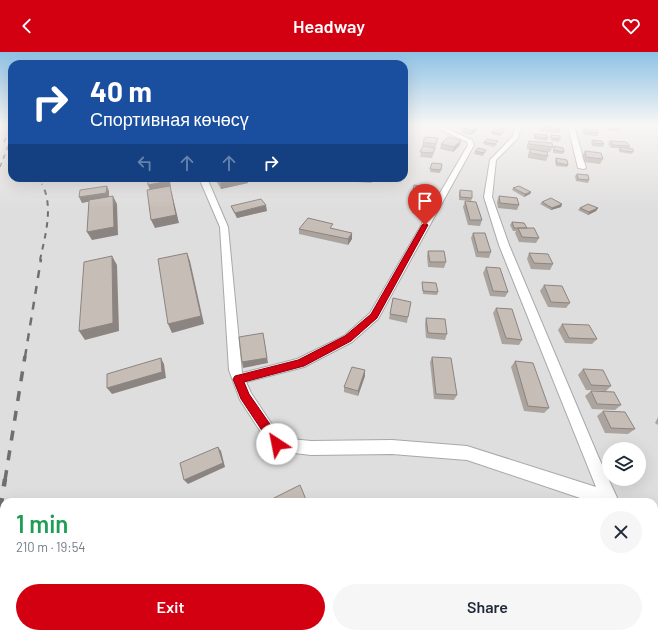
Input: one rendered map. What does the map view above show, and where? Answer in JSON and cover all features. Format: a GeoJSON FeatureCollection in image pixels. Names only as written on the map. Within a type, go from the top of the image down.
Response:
{"type":"FeatureCollection","features":[{"type":"Feature","properties":{"kind":"street"},"geometry":{"type":"LineString","coordinates":[[238,379],[300,363],[348,339],[374,316],[466,153]]}},
{"type":"Feature","properties":{"kind":"street"},"geometry":{"type":"LineString","coordinates":[[500,153],[493,160],[488,197],[504,245],[592,461],[610,498]]}},
{"type":"Feature","properties":{"kind":"street"},"geometry":{"type":"LineString","coordinates":[[578,153],[582,168]]}},
{"type":"Feature","properties":{"kind":"street"},"geometry":{"type":"LineString","coordinates":[[205,182],[224,227],[235,370],[245,396],[277,444],[312,448],[392,447],[467,453],[602,498]]}},
{"type":"Feature","properties":{"kind":"shaded area"},"geometry":{"type":"Polygon","coordinates":[[[0,153],[8,153],[8,182],[408,182],[408,153],[658,153],[658,498],[0,498],[0,153]]]}},
{"type":"Feature","properties":{"kind":"building"},"geometry":{"type":"Polygon","coordinates":[[[532,153],[547,153],[548,156],[532,153]]]}},
{"type":"Feature","properties":{"kind":"building"},"geometry":{"type":"Polygon","coordinates":[[[585,153],[601,153],[603,159],[586,157],[585,153]]]}},
{"type":"Feature","properties":{"kind":"building"},"geometry":{"type":"Polygon","coordinates":[[[556,158],[567,160],[568,165],[557,163],[556,158]]]}},
{"type":"Feature","properties":{"kind":"building"},"geometry":{"type":"Polygon","coordinates":[[[432,163],[442,164],[441,170],[430,169],[432,163]]]}},
{"type":"Feature","properties":{"kind":"building"},"geometry":{"type":"Polygon","coordinates":[[[577,174],[588,175],[589,180],[578,179],[577,174]]]}},
{"type":"Feature","properties":{"kind":"building"},"geometry":{"type":"Polygon","coordinates":[[[148,182],[164,182],[148,185],[148,182]]]}},
{"type":"Feature","properties":{"kind":"building"},"geometry":{"type":"Polygon","coordinates":[[[414,185],[429,187],[427,192],[413,190],[414,185]]]}},
{"type":"Feature","properties":{"kind":"building"},"geometry":{"type":"Polygon","coordinates":[[[107,186],[106,193],[79,197],[80,190],[107,186]]]}},
{"type":"Feature","properties":{"kind":"building"},"geometry":{"type":"Polygon","coordinates":[[[170,186],[176,215],[151,220],[147,190],[170,186]]]}},
{"type":"Feature","properties":{"kind":"building"},"geometry":{"type":"Polygon","coordinates":[[[519,186],[531,192],[525,194],[513,188],[519,186]]]}},
{"type":"Feature","properties":{"kind":"building"},"geometry":{"type":"Polygon","coordinates":[[[460,190],[472,191],[472,198],[460,197],[460,190]]]}},
{"type":"Feature","properties":{"kind":"building"},"geometry":{"type":"Polygon","coordinates":[[[113,196],[114,227],[87,232],[89,200],[113,196]]]}},
{"type":"Feature","properties":{"kind":"building"},"geometry":{"type":"Polygon","coordinates":[[[499,196],[517,198],[519,205],[500,203],[499,196]]]}},
{"type":"Feature","properties":{"kind":"building"},"geometry":{"type":"Polygon","coordinates":[[[551,198],[562,204],[552,208],[542,202],[551,198]]]}},
{"type":"Feature","properties":{"kind":"building"},"geometry":{"type":"Polygon","coordinates":[[[261,199],[266,205],[235,213],[231,206],[261,199]]]}},
{"type":"Feature","properties":{"kind":"building"},"geometry":{"type":"Polygon","coordinates":[[[465,201],[476,202],[482,220],[470,220],[465,201]]]}},
{"type":"Feature","properties":{"kind":"building"},"geometry":{"type":"Polygon","coordinates":[[[415,202],[426,204],[424,212],[413,210],[415,202]]]}},
{"type":"Feature","properties":{"kind":"building"},"geometry":{"type":"Polygon","coordinates":[[[588,204],[598,208],[589,212],[580,208],[588,204]]]}},
{"type":"Feature","properties":{"kind":"building"},"geometry":{"type":"Polygon","coordinates":[[[308,218],[333,224],[330,228],[352,233],[348,239],[299,229],[308,218]]]}},
{"type":"Feature","properties":{"kind":"building"},"geometry":{"type":"Polygon","coordinates":[[[512,222],[524,223],[527,228],[514,228],[512,222]]]}},
{"type":"Feature","properties":{"kind":"building"},"geometry":{"type":"Polygon","coordinates":[[[518,228],[534,228],[539,238],[522,237],[518,228]]]}},
{"type":"Feature","properties":{"kind":"building"},"geometry":{"type":"Polygon","coordinates":[[[473,233],[485,233],[491,252],[478,252],[473,233]]]}},
{"type":"Feature","properties":{"kind":"building"},"geometry":{"type":"Polygon","coordinates":[[[428,251],[444,251],[446,262],[430,262],[428,251]]]}},
{"type":"Feature","properties":{"kind":"building"},"geometry":{"type":"Polygon","coordinates":[[[187,253],[201,316],[168,324],[158,259],[187,253]]]}},
{"type":"Feature","properties":{"kind":"building"},"geometry":{"type":"Polygon","coordinates":[[[529,253],[548,254],[553,264],[534,263],[529,253]]]}},
{"type":"Feature","properties":{"kind":"building"},"geometry":{"type":"Polygon","coordinates":[[[112,256],[113,323],[79,331],[84,262],[112,256]]]}},
{"type":"Feature","properties":{"kind":"building"},"geometry":{"type":"Polygon","coordinates":[[[486,267],[500,268],[508,292],[493,291],[486,267]]]}},
{"type":"Feature","properties":{"kind":"building"},"geometry":{"type":"Polygon","coordinates":[[[422,282],[436,283],[438,292],[423,291],[422,282]]]}},
{"type":"Feature","properties":{"kind":"building"},"geometry":{"type":"Polygon","coordinates":[[[544,285],[562,286],[570,303],[551,302],[544,285]]]}},
{"type":"Feature","properties":{"kind":"building"},"geometry":{"type":"Polygon","coordinates":[[[393,298],[411,302],[408,317],[390,314],[393,298]]]}},
{"type":"Feature","properties":{"kind":"building"},"geometry":{"type":"Polygon","coordinates":[[[496,308],[512,309],[522,340],[506,338],[496,308]]]}},
{"type":"Feature","properties":{"kind":"building"},"geometry":{"type":"Polygon","coordinates":[[[426,318],[445,319],[447,334],[428,333],[426,318]]]}},
{"type":"Feature","properties":{"kind":"building"},"geometry":{"type":"Polygon","coordinates":[[[562,324],[589,325],[597,339],[569,338],[562,324]]]}},
{"type":"Feature","properties":{"kind":"building"},"geometry":{"type":"Polygon","coordinates":[[[263,333],[267,358],[242,362],[239,337],[263,333]]]}},
{"type":"Feature","properties":{"kind":"building"},"geometry":{"type":"Polygon","coordinates":[[[432,357],[451,358],[457,395],[436,394],[432,357]]]}},
{"type":"Feature","properties":{"kind":"building"},"geometry":{"type":"Polygon","coordinates":[[[161,358],[162,372],[107,388],[107,374],[161,358]]]}},
{"type":"Feature","properties":{"kind":"building"},"geometry":{"type":"Polygon","coordinates":[[[515,361],[533,363],[549,408],[528,406],[515,361]]]}},
{"type":"Feature","properties":{"kind":"building"},"geometry":{"type":"Polygon","coordinates":[[[352,367],[365,370],[358,391],[344,387],[352,367]]]}},
{"type":"Feature","properties":{"kind":"building"},"geometry":{"type":"Polygon","coordinates":[[[583,369],[603,370],[611,386],[591,385],[583,369]]]}},
{"type":"Feature","properties":{"kind":"building"},"geometry":{"type":"Polygon","coordinates":[[[591,391],[614,392],[621,405],[597,404],[591,391]]]}},
{"type":"Feature","properties":{"kind":"building"},"geometry":{"type":"Polygon","coordinates":[[[603,411],[625,412],[635,429],[611,428],[603,411]]]}},
{"type":"Feature","properties":{"kind":"building"},"geometry":{"type":"Polygon","coordinates":[[[218,447],[223,463],[184,480],[180,463],[218,447]]]}},
{"type":"Feature","properties":{"kind":"building"},"geometry":{"type":"Polygon","coordinates":[[[300,485],[305,498],[274,498],[300,485]]]}},
{"type":"Feature","properties":{"kind":"railway"},"geometry":{"type":"LineString","coordinates":[[0,167],[5,153]]}},
{"type":"Feature","properties":{"kind":"railway"},"geometry":{"type":"LineString","coordinates":[[40,260],[48,212],[46,193],[42,184]]}},
{"type":"Feature","properties":{"kind":"railway"},"geometry":{"type":"LineString","coordinates":[[25,357],[41,259]]}},
{"type":"Feature","properties":{"kind":"railway"},"geometry":{"type":"LineString","coordinates":[[5,480],[25,356]]}},
{"type":"Feature","properties":{"kind":"railway"},"geometry":{"type":"LineString","coordinates":[[2,498],[5,479]]}},
{"type":"Feature","properties":{"kind":"route"},"geometry":{"type":"LineString","coordinates":[[277,444],[245,396],[238,379],[300,363],[348,339],[374,316],[425,225]]}}]}
